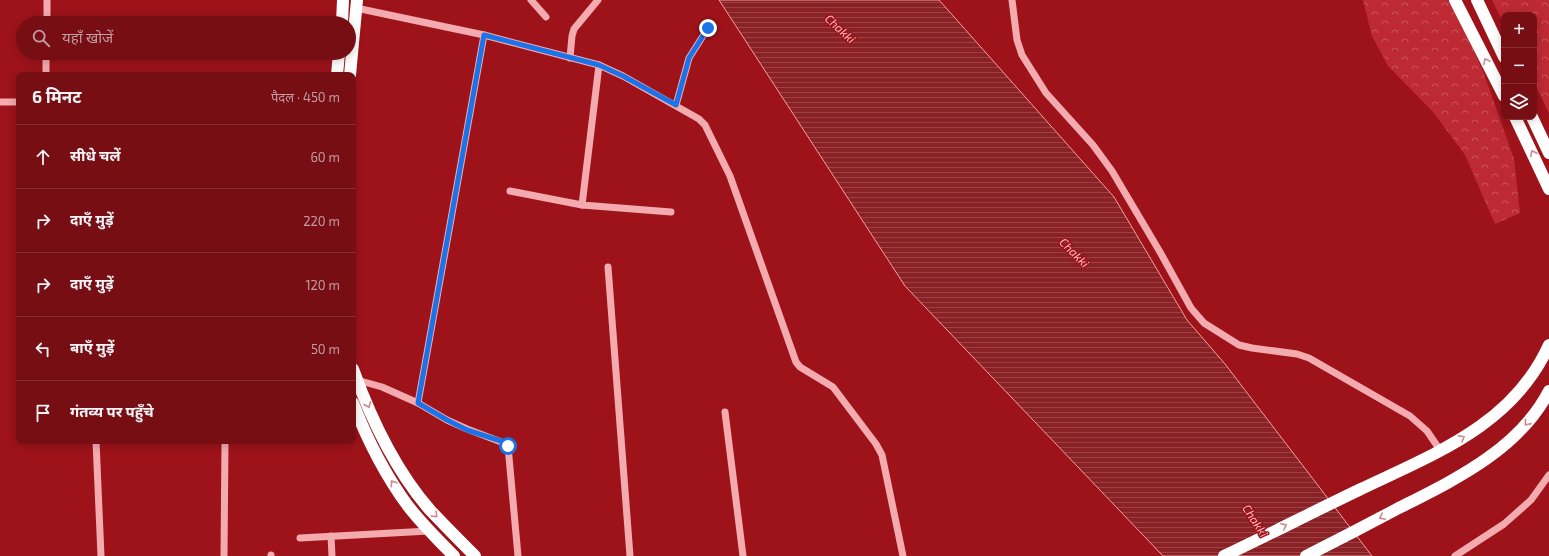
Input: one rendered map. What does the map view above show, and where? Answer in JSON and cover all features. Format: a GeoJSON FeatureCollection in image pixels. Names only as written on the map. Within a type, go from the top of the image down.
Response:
{"type":"FeatureCollection","features":[{"type":"Feature","properties":{"kind":"highway"},"geometry":{"type":"LineString","coordinates":[[342,16],[343,0]]}},
{"type":"Feature","properties":{"kind":"highway"},"geometry":{"type":"LineString","coordinates":[[1455,0],[1501,90]]}},
{"type":"Feature","properties":{"kind":"highway"},"geometry":{"type":"LineString","coordinates":[[1477,0],[1501,51]]}},
{"type":"Feature","properties":{"kind":"highway"},"geometry":{"type":"LineString","coordinates":[[356,16],[357,4]]}},
{"type":"Feature","properties":{"kind":"highway"},"geometry":{"type":"LineString","coordinates":[[337,72],[338,60]]}},
{"type":"Feature","properties":{"kind":"highway"},"geometry":{"type":"LineString","coordinates":[[350,72],[351,60]]}},
{"type":"Feature","properties":{"kind":"highway"},"geometry":{"type":"LineString","coordinates":[[1516,120],[1549,189]]}},
{"type":"Feature","properties":{"kind":"highway"},"geometry":{"type":"LineString","coordinates":[[1533,120],[1549,153]]}},
{"type":"Feature","properties":{"kind":"highway"},"geometry":{"type":"LineString","coordinates":[[1224,556],[1403,469],[1471,433],[1500,411],[1529,381],[1549,345]]}},
{"type":"Feature","properties":{"kind":"highway"},"geometry":{"type":"LineString","coordinates":[[356,376],[379,430],[394,459],[412,487],[430,510],[475,556]]}},
{"type":"Feature","properties":{"kind":"highway"},"geometry":{"type":"LineString","coordinates":[[1306,556],[1416,499],[1468,470],[1506,444],[1530,419],[1549,391]]}},
{"type":"Feature","properties":{"kind":"highway"},"geometry":{"type":"LineString","coordinates":[[356,410],[371,445],[390,479],[408,506],[454,556]]}},
{"type":"Feature","properties":{"kind":"street"},"geometry":{"type":"LineString","coordinates":[[47,0],[47,16]]}},
{"type":"Feature","properties":{"kind":"street"},"geometry":{"type":"LineString","coordinates":[[531,0],[546,17]]}},
{"type":"Feature","properties":{"kind":"street"},"geometry":{"type":"LineString","coordinates":[[570,58],[574,29],[598,0]]}},
{"type":"Feature","properties":{"kind":"street"},"geometry":{"type":"LineString","coordinates":[[1012,0],[1017,40],[1022,55],[1046,92],[1093,145],[1112,170],[1191,308],[1204,323],[1239,345],[1297,354],[1309,358],[1410,416],[1427,431],[1440,450]]}},
{"type":"Feature","properties":{"kind":"street"},"geometry":{"type":"LineString","coordinates":[[357,4],[599,65],[623,76],[694,115],[705,125],[725,163],[796,362],[800,367],[833,387],[876,444],[882,455],[903,556]]}},
{"type":"Feature","properties":{"kind":"street"},"geometry":{"type":"LineString","coordinates":[[676,105],[689,58],[708,28]]}},
{"type":"Feature","properties":{"kind":"street"},"geometry":{"type":"LineString","coordinates":[[418,403],[484,35]]}},
{"type":"Feature","properties":{"kind":"street"},"geometry":{"type":"LineString","coordinates":[[46,60],[46,72]]}},
{"type":"Feature","properties":{"kind":"street"},"geometry":{"type":"LineString","coordinates":[[582,205],[599,65]]}},
{"type":"Feature","properties":{"kind":"street"},"geometry":{"type":"LineString","coordinates":[[0,102],[16,102]]}},
{"type":"Feature","properties":{"kind":"street"},"geometry":{"type":"LineString","coordinates":[[510,191],[582,205],[671,212]]}},
{"type":"Feature","properties":{"kind":"street"},"geometry":{"type":"LineString","coordinates":[[608,267],[630,556]]}},
{"type":"Feature","properties":{"kind":"street"},"geometry":{"type":"LineString","coordinates":[[356,374],[418,403],[467,430],[504,442],[508,446],[518,556]]}},
{"type":"Feature","properties":{"kind":"street"},"geometry":{"type":"LineString","coordinates":[[724,412],[743,556]]}},
{"type":"Feature","properties":{"kind":"street"},"geometry":{"type":"LineString","coordinates":[[96,444],[101,556]]}},
{"type":"Feature","properties":{"kind":"street"},"geometry":{"type":"LineString","coordinates":[[224,556],[225,444]]}},
{"type":"Feature","properties":{"kind":"street"},"geometry":{"type":"LineString","coordinates":[[1455,556],[1504,524],[1531,500],[1549,475]]}},
{"type":"Feature","properties":{"kind":"street"},"geometry":{"type":"LineString","coordinates":[[300,538],[429,530]]}},
{"type":"Feature","properties":{"kind":"street"},"geometry":{"type":"LineString","coordinates":[[332,536],[332,556]]}},
{"type":"Feature","properties":{"kind":"green space"},"geometry":{"type":"Polygon","coordinates":[[[1363,0],[1450,0],[1483,71],[1514,159],[1520,213],[1495,224],[1465,155],[1434,113],[1388,66],[1372,36],[1363,0]]]}},
{"type":"Feature","properties":{"kind":"green space"},"geometry":{"type":"Polygon","coordinates":[[[1492,0],[1549,0],[1549,113],[1537,89],[1537,12],[1501,12],[1501,18],[1492,0]]]}},
{"type":"Feature","properties":{"kind":"water","name":"Chakki"},"geometry":{"type":"Polygon","coordinates":[[[719,0],[939,0],[1114,197],[1187,320],[1225,364],[1372,556],[1163,556],[905,286],[719,0]]]}},
{"type":"Feature","properties":{"kind":"route"},"geometry":{"type":"LineString","coordinates":[[508,446],[504,442],[467,430],[418,403],[484,35],[599,65],[623,76],[676,105],[689,58],[708,28]]}}]}
